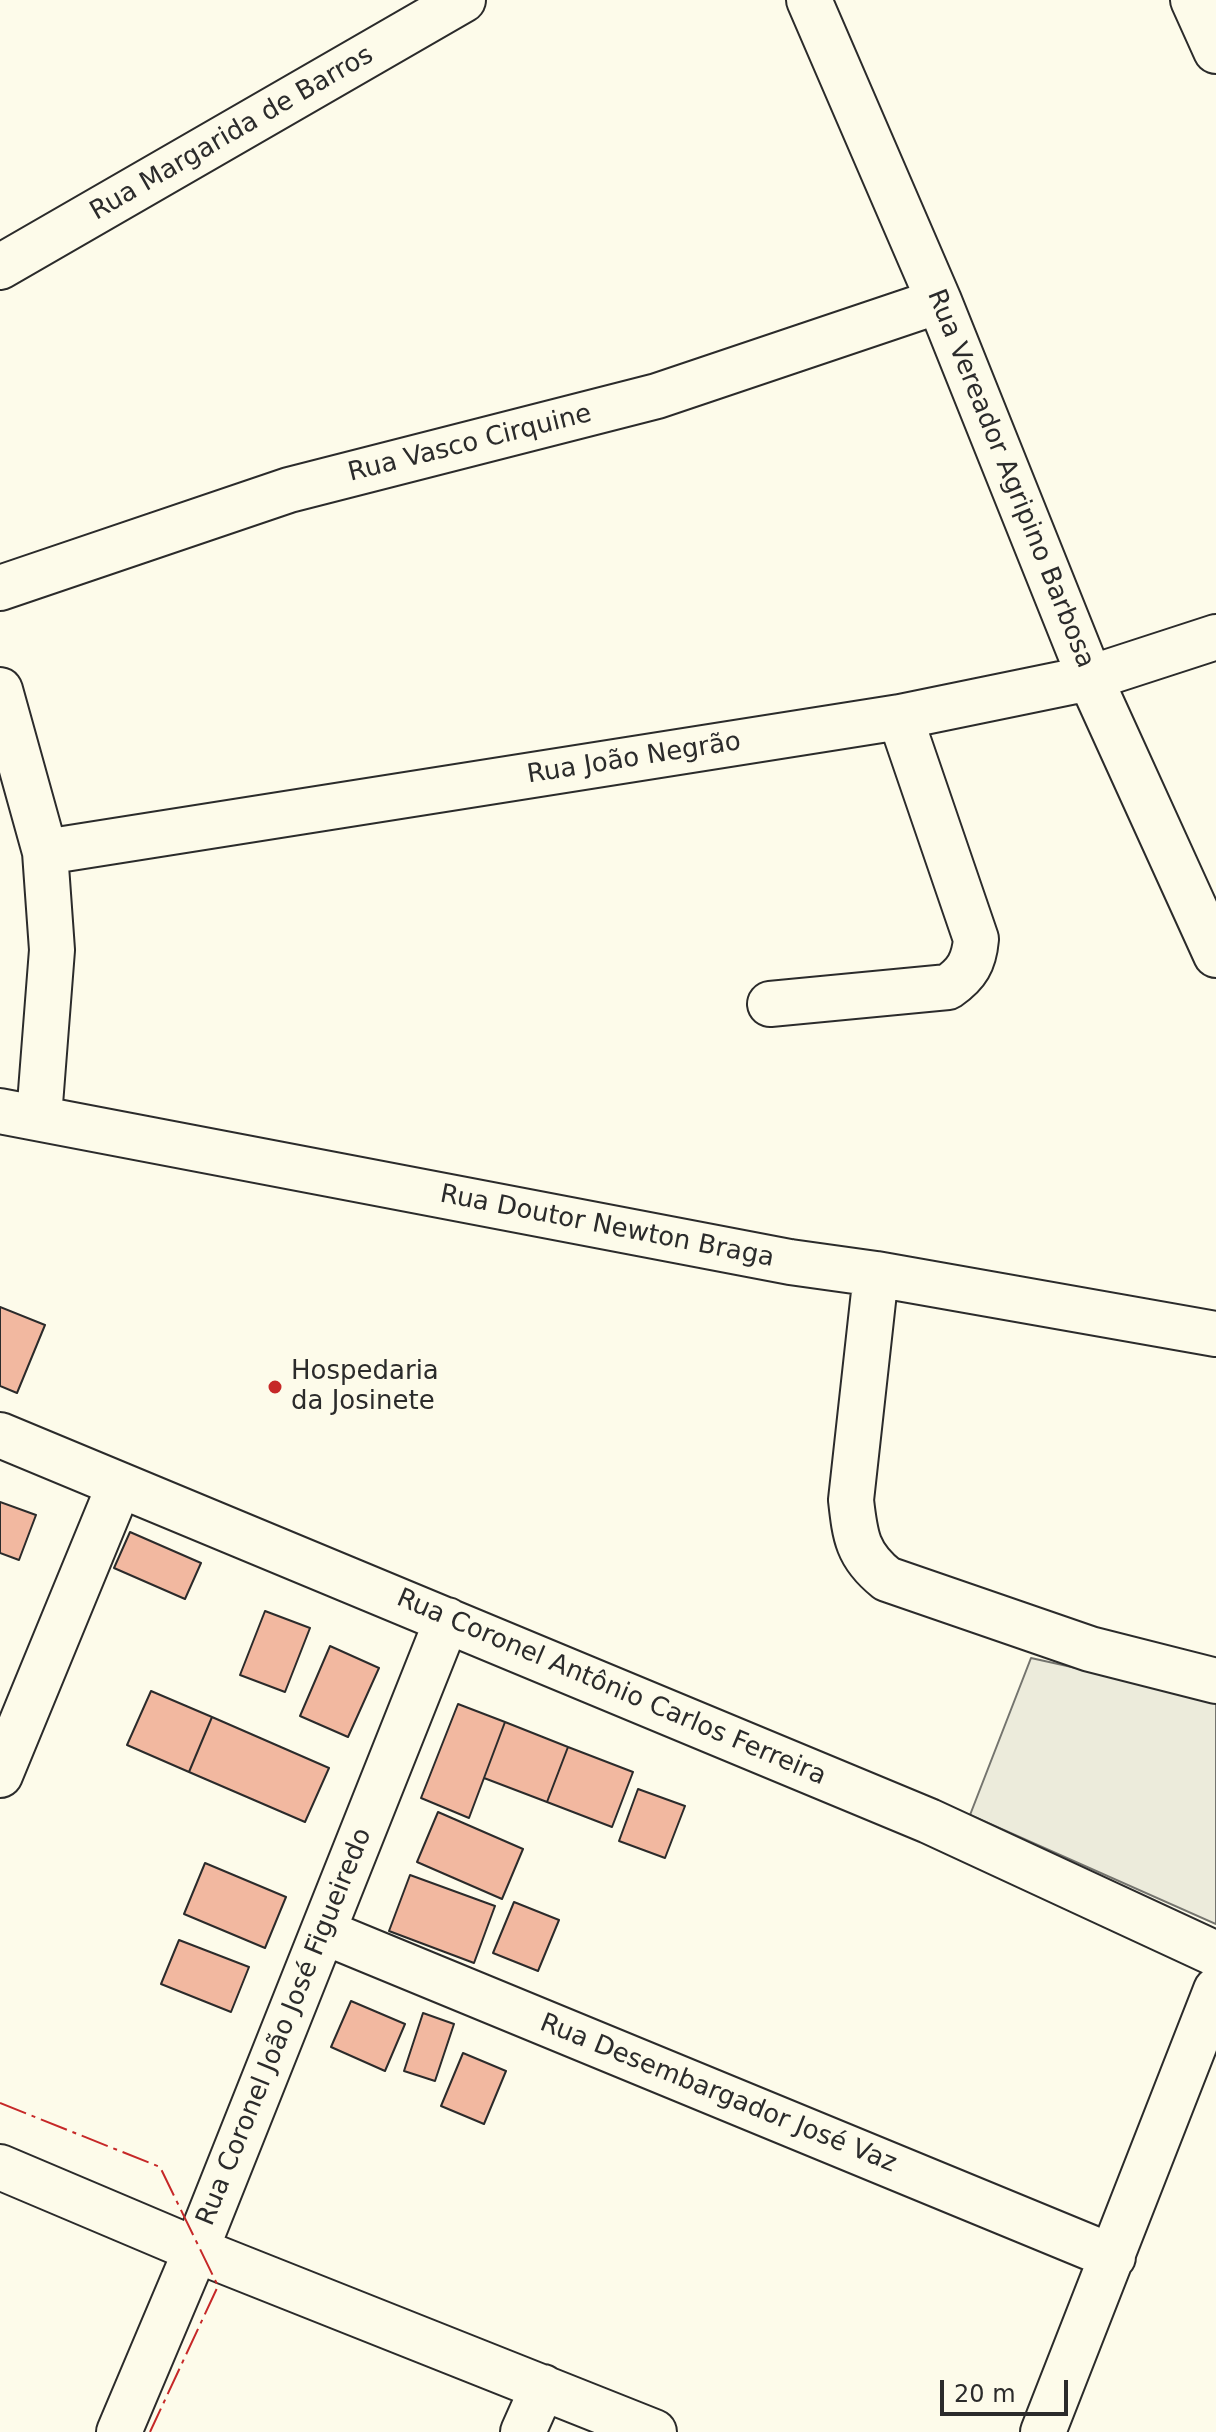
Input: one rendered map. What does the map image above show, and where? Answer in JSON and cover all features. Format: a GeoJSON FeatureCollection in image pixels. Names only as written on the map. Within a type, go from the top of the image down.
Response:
{"type":"FeatureCollection","features":[{"type":"Feature","properties":{"kind":"street","name":"Rua Margarida de Barros"},"geometry":{"type":"LineString","coordinates":[[0,267],[463,0]]}},
{"type":"Feature","properties":{"kind":"street","name":"Rua Vereador Agripino Barbosa"},"geometry":{"type":"LineString","coordinates":[[809,0],[939,301],[1090,678],[1216,955]]}},
{"type":"Feature","properties":{"kind":"street"},"geometry":{"type":"LineString","coordinates":[[1193,0],[1216,51]]}},
{"type":"Feature","properties":{"kind":"street","name":"Rua Vasco Cirquine"},"geometry":{"type":"LineString","coordinates":[[0,588],[289,490],[657,396],[939,301]]}},
{"type":"Feature","properties":{"kind":"street","name":"Rua João Negrão"},"geometry":{"type":"LineString","coordinates":[[45,852],[900,717],[1090,678],[1216,637]]}},
{"type":"Feature","properties":{"kind":"street"},"geometry":{"type":"LineString","coordinates":[[0,690],[45,852],[52,950],[20,1114]]}},
{"type":"Feature","properties":{"kind":"street"},"geometry":{"type":"LineString","coordinates":[[770,1004],[948,987],[965,975],[975,957],[976,939],[900,717]]}},
{"type":"Feature","properties":{"kind":"street","name":"Rua Doutor Newton Braga"},"geometry":{"type":"LineString","coordinates":[[20,1114],[774,1260],[876,1274],[1216,1334]]}},
{"type":"Feature","properties":{"kind":"street"},"geometry":{"type":"LineString","coordinates":[[876,1274],[851,1500],[855,1536],[868,1564],[887,1579],[1090,1649],[1216,1681]]}},
{"type":"Feature","properties":{"kind":"street","name":"Rua Coronel Antônio Carlos Ferreira"},"geometry":{"type":"LineString","coordinates":[[0,1435],[929,1821],[1216,1954]]}},
{"type":"Feature","properties":{"kind":"street"},"geometry":{"type":"LineString","coordinates":[[0,1775],[119,1486]]}},
{"type":"Feature","properties":{"kind":"street","name":"Rua Coronel João José Figueiredo"},"geometry":{"type":"LineString","coordinates":[[119,2432],[196,2250],[447,1620]]}},
{"type":"Feature","properties":{"kind":"street","name":"Rua Desembargador José Vaz"},"geometry":{"type":"LineString","coordinates":[[324,1932],[1113,2257]]}},
{"type":"Feature","properties":{"kind":"street"},"geometry":{"type":"LineString","coordinates":[[1043,2432],[1216,1990]]}},
{"type":"Feature","properties":{"kind":"street"},"geometry":{"type":"LineString","coordinates":[[0,2167],[196,2250],[654,2432]]}},
{"type":"Feature","properties":{"kind":"street"},"geometry":{"type":"LineString","coordinates":[[523,2432],[543,2387]]}},
{"type":"Feature","properties":{"kind":"shaded area"},"geometry":{"type":"Polygon","coordinates":[[[1031,1658],[1216,1699],[1216,1924],[970,1815],[1031,1658]]]}},
{"type":"Feature","properties":{"kind":"building"},"geometry":{"type":"Polygon","coordinates":[[[0,1307],[45,1325],[17,1393],[0,1386],[0,1307]]]}},
{"type":"Feature","properties":{"kind":"building"},"geometry":{"type":"Polygon","coordinates":[[[0,1502],[36,1515],[19,1560],[0,1553],[0,1502]]]}},
{"type":"Feature","properties":{"kind":"building"},"geometry":{"type":"Polygon","coordinates":[[[130,1532],[201,1563],[185,1599],[114,1568],[130,1532]]]}},
{"type":"Feature","properties":{"kind":"building"},"geometry":{"type":"Polygon","coordinates":[[[265,1611],[310,1628],[285,1692],[240,1675],[265,1611]]]}},
{"type":"Feature","properties":{"kind":"building"},"geometry":{"type":"Polygon","coordinates":[[[330,1646],[379,1668],[348,1737],[300,1716],[330,1646]]]}},
{"type":"Feature","properties":{"kind":"building"},"geometry":{"type":"Polygon","coordinates":[[[151,1691],[212,1717],[189,1772],[127,1745],[151,1691]]]}},
{"type":"Feature","properties":{"kind":"building"},"geometry":{"type":"Polygon","coordinates":[[[458,1704],[505,1722],[469,1818],[421,1798],[458,1704]]]}},
{"type":"Feature","properties":{"kind":"building"},"geometry":{"type":"Polygon","coordinates":[[[212,1717],[329,1768],[305,1822],[189,1772],[212,1717]]]}},
{"type":"Feature","properties":{"kind":"building"},"geometry":{"type":"Polygon","coordinates":[[[505,1722],[568,1747],[547,1802],[484,1778],[505,1722]]]}},
{"type":"Feature","properties":{"kind":"building"},"geometry":{"type":"Polygon","coordinates":[[[568,1747],[633,1772],[612,1827],[547,1802],[568,1747]]]}},
{"type":"Feature","properties":{"kind":"building"},"geometry":{"type":"Polygon","coordinates":[[[638,1789],[685,1806],[665,1858],[619,1841],[638,1789]]]}},
{"type":"Feature","properties":{"kind":"building"},"geometry":{"type":"Polygon","coordinates":[[[438,1812],[523,1849],[502,1899],[417,1862],[438,1812]]]}},
{"type":"Feature","properties":{"kind":"building"},"geometry":{"type":"Polygon","coordinates":[[[205,1863],[286,1897],[265,1948],[184,1914],[205,1863]]]}},
{"type":"Feature","properties":{"kind":"building"},"geometry":{"type":"Polygon","coordinates":[[[410,1875],[495,1906],[474,1963],[389,1931],[410,1875]]]}},
{"type":"Feature","properties":{"kind":"building"},"geometry":{"type":"Polygon","coordinates":[[[514,1902],[559,1920],[538,1971],[493,1953],[514,1902]]]}},
{"type":"Feature","properties":{"kind":"building"},"geometry":{"type":"Polygon","coordinates":[[[179,1940],[249,1967],[231,2012],[161,1984],[179,1940]]]}},
{"type":"Feature","properties":{"kind":"building"},"geometry":{"type":"Polygon","coordinates":[[[351,2001],[405,2024],[385,2071],[331,2047],[351,2001]]]}},
{"type":"Feature","properties":{"kind":"building"},"geometry":{"type":"Polygon","coordinates":[[[423,2013],[454,2024],[435,2081],[404,2071],[423,2013]]]}},
{"type":"Feature","properties":{"kind":"building"},"geometry":{"type":"Polygon","coordinates":[[[463,2053],[506,2071],[484,2124],[441,2106],[463,2053]]]}},
{"type":"Feature","properties":{"kind":"power"},"geometry":{"type":"LineString","coordinates":[[0,2103],[160,2167],[218,2286],[150,2432]]}},
{"type":"Feature","properties":{"kind":"place","name":"Hospedaria da Josinete"},"geometry":{"type":"Point","coordinates":[275,1387]}}]}
